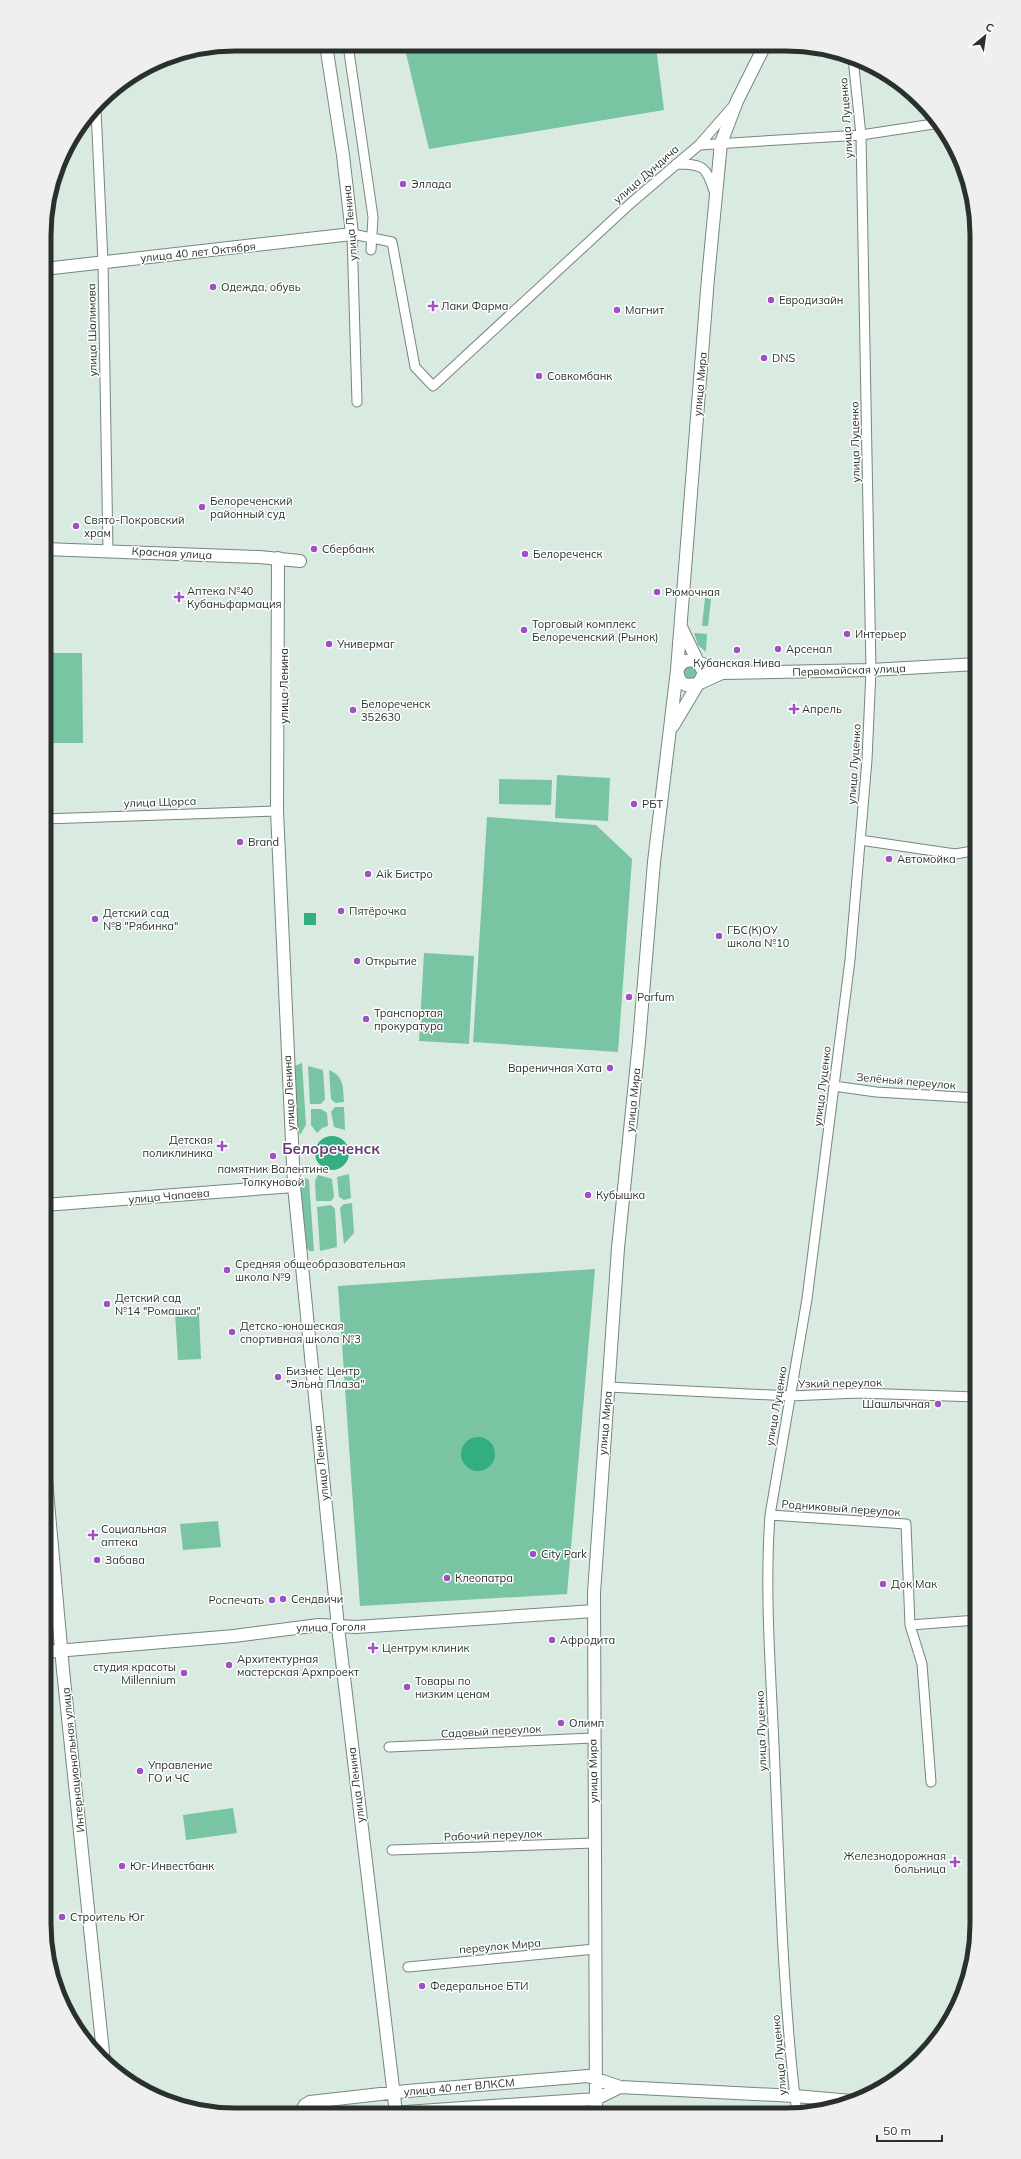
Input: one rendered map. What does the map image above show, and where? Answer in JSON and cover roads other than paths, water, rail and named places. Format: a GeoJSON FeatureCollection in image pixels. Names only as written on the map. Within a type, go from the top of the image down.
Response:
{"type":"FeatureCollection","features":[{"type":"Feature","properties":{"kind":"street","name":"улица Ленина"},"geometry":{"type":"LineString","coordinates":[[327,51],[343,155],[352,234],[357,402]]}},
{"type":"Feature","properties":{"kind":"street"},"geometry":{"type":"LineString","coordinates":[[349,51],[373,217],[373,238],[371,250]]}},
{"type":"Feature","properties":{"kind":"street","name":"улица Мира"},"geometry":{"type":"LineString","coordinates":[[596,2108],[593,1738],[594,1611],[602,1452],[618,1248],[669,735],[677,670],[715,194],[721,143],[737,101],[762,51]]}},
{"type":"Feature","properties":{"kind":"street","name":"улица Луценко"},"geometry":{"type":"LineString","coordinates":[[796,2108],[785,1990],[777,1821],[768,1547],[770,1515],[807,1299],[850,960],[867,760],[871,670],[861,135],[854,64]]}},
{"type":"Feature","properties":{"kind":"street","name":"улица Дундича"},"geometry":{"type":"LineString","coordinates":[[373,238],[392,242],[398,266],[415,367],[433,386],[625,208],[699,145],[737,101]]}},
{"type":"Feature","properties":{"kind":"street","name":"улица Шалимова"},"geometry":{"type":"LineString","coordinates":[[96,115],[103,262],[108,551]]}},
{"type":"Feature","properties":{"kind":"street"},"geometry":{"type":"LineString","coordinates":[[699,145],[861,135],[933,124]]}},
{"type":"Feature","properties":{"kind":"street"},"geometry":{"type":"LineString","coordinates":[[676,164],[697,164],[704,170],[710,179],[715,194]]}},
{"type":"Feature","properties":{"kind":"street"},"geometry":{"type":"LineString","coordinates":[[352,234],[373,238]]}},
{"type":"Feature","properties":{"kind":"street","name":"улица 40 лет Октября"},"geometry":{"type":"LineString","coordinates":[[51,268],[352,234]]}},
{"type":"Feature","properties":{"kind":"street","name":"Красная улица"},"geometry":{"type":"LineString","coordinates":[[51,549],[300,561]]}},
{"type":"Feature","properties":{"kind":"street","name":"улица Ленина"},"geometry":{"type":"LineString","coordinates":[[281,559],[277,811],[294,1186],[338,1627],[395,2108]]}},
{"type":"Feature","properties":{"kind":"street","name":"улица Мира"},"geometry":{"type":"LineString","coordinates":[[681,626],[698,662]]}},
{"type":"Feature","properties":{"kind":"street"},"geometry":{"type":"LineString","coordinates":[[688,660],[698,662],[704,673],[698,684],[686,686],[681,682],[677,670],[679,665],[688,660]]}},
{"type":"Feature","properties":{"kind":"street","name":"Первомайская улица"},"geometry":{"type":"LineString","coordinates":[[698,662],[722,673]]}},
{"type":"Feature","properties":{"kind":"street","name":"Первомайская улица"},"geometry":{"type":"LineString","coordinates":[[698,684],[722,673],[871,670],[970,664]]}},
{"type":"Feature","properties":{"kind":"street","name":"улица Мира"},"geometry":{"type":"LineString","coordinates":[[669,735],[685,703],[698,684]]}},
{"type":"Feature","properties":{"kind":"street","name":"улица Щорса"},"geometry":{"type":"LineString","coordinates":[[51,819],[277,811]]}},
{"type":"Feature","properties":{"kind":"street"},"geometry":{"type":"LineString","coordinates":[[860,840],[955,854],[970,852]]}},
{"type":"Feature","properties":{"kind":"street","name":"Зелёный переулок"},"geometry":{"type":"LineString","coordinates":[[834,1086],[876,1092],[970,1098]]}},
{"type":"Feature","properties":{"kind":"street","name":"улица Чапаева"},"geometry":{"type":"LineString","coordinates":[[51,1204],[294,1186]]}},
{"type":"Feature","properties":{"kind":"street","name":"Узкий переулок"},"geometry":{"type":"LineString","coordinates":[[608,1387],[790,1396],[858,1393],[970,1397]]}},
{"type":"Feature","properties":{"kind":"street","name":"Родниковый переулок"},"geometry":{"type":"LineString","coordinates":[[770,1515],[906,1524],[910,1625],[922,1664],[931,1782]]}},
{"type":"Feature","properties":{"kind":"street","name":"Интернациональная улица"},"geometry":{"type":"LineString","coordinates":[[51,1536],[61,1650],[103,2052]]}},
{"type":"Feature","properties":{"kind":"street","name":"улица Гоголя"},"geometry":{"type":"LineString","coordinates":[[51,1651],[234,1636],[313,1625],[338,1627],[594,1611]]}},
{"type":"Feature","properties":{"kind":"street"},"geometry":{"type":"LineString","coordinates":[[910,1625],[970,1621]]}},
{"type":"Feature","properties":{"kind":"street","name":"Садовый переулок"},"geometry":{"type":"LineString","coordinates":[[389,1747],[593,1738]]}},
{"type":"Feature","properties":{"kind":"street","name":"Рабочий переулок"},"geometry":{"type":"LineString","coordinates":[[392,1850],[594,1843]]}},
{"type":"Feature","properties":{"kind":"street","name":"переулок Мира"},"geometry":{"type":"LineString","coordinates":[[408,1967],[594,1949]]}},
{"type":"Feature","properties":{"kind":"street","name":"улица 40 лет ВЛКСМ"},"geometry":{"type":"LineString","coordinates":[[303,2108],[310,2102],[393,2092],[588,2076],[620,2087],[795,2096],[840,2100]]}},
{"type":"Feature","properties":{"kind":"street","name":"улица 40 лет ВЛКСМ"},"geometry":{"type":"LineString","coordinates":[[458,2108],[596,2099],[620,2087]]}},
{"type":"Feature","properties":{"kind":"place","name":"Эллада"},"geometry":{"type":"Point","coordinates":[403,184]}},
{"type":"Feature","properties":{"kind":"place","name":"Одежда, обувь"},"geometry":{"type":"Point","coordinates":[213,287]}},
{"type":"Feature","properties":{"kind":"place","name":"Евродизайн"},"geometry":{"type":"Point","coordinates":[771,300]}},
{"type":"Feature","properties":{"kind":"place","name":"Лаки Фарма"},"geometry":{"type":"Point","coordinates":[433,306]}},
{"type":"Feature","properties":{"kind":"place","name":"Магнит"},"geometry":{"type":"Point","coordinates":[617,310]}},
{"type":"Feature","properties":{"kind":"place","name":"DNS"},"geometry":{"type":"Point","coordinates":[764,358]}},
{"type":"Feature","properties":{"kind":"place","name":"Совкомбанк"},"geometry":{"type":"Point","coordinates":[539,376]}},
{"type":"Feature","properties":{"kind":"place","name":"Белореченский районный суд"},"geometry":{"type":"Point","coordinates":[202,507]}},
{"type":"Feature","properties":{"kind":"place","name":"Свято-Покровский храм"},"geometry":{"type":"Point","coordinates":[76,526]}},
{"type":"Feature","properties":{"kind":"place","name":"Сбербанк"},"geometry":{"type":"Point","coordinates":[314,549]}},
{"type":"Feature","properties":{"kind":"place","name":"Белореченск"},"geometry":{"type":"Point","coordinates":[525,554]}},
{"type":"Feature","properties":{"kind":"place","name":"Рюмочная"},"geometry":{"type":"Point","coordinates":[657,592]}},
{"type":"Feature","properties":{"kind":"place","name":"Аптека №40 Кубаньфармация"},"geometry":{"type":"Point","coordinates":[179,597]}},
{"type":"Feature","properties":{"kind":"place","name":"Торговый комплекс Белореченский (Рынок)"},"geometry":{"type":"Point","coordinates":[524,630]}},
{"type":"Feature","properties":{"kind":"place","name":"Интерьер"},"geometry":{"type":"Point","coordinates":[847,634]}},
{"type":"Feature","properties":{"kind":"place","name":"Универмаг"},"geometry":{"type":"Point","coordinates":[329,644]}},
{"type":"Feature","properties":{"kind":"place","name":"Арсенал"},"geometry":{"type":"Point","coordinates":[778,649]}},
{"type":"Feature","properties":{"kind":"place","name":"Кубанская Нива"},"geometry":{"type":"Point","coordinates":[737,650]}},
{"type":"Feature","properties":{"kind":"place","name":"Апрель"},"geometry":{"type":"Point","coordinates":[794,709]}},
{"type":"Feature","properties":{"kind":"place","name":"Белореченск 352630"},"geometry":{"type":"Point","coordinates":[353,710]}},
{"type":"Feature","properties":{"kind":"place","name":"РБТ"},"geometry":{"type":"Point","coordinates":[634,804]}},
{"type":"Feature","properties":{"kind":"place","name":"Brand"},"geometry":{"type":"Point","coordinates":[240,842]}},
{"type":"Feature","properties":{"kind":"place","name":"Автомойка"},"geometry":{"type":"Point","coordinates":[889,859]}},
{"type":"Feature","properties":{"kind":"place","name":"Aik Бистро"},"geometry":{"type":"Point","coordinates":[368,874]}},
{"type":"Feature","properties":{"kind":"place","name":"Пятёрочка"},"geometry":{"type":"Point","coordinates":[341,911]}},
{"type":"Feature","properties":{"kind":"place","name":"Детский сад №8 \"Рябинка\""},"geometry":{"type":"Point","coordinates":[95,919]}},
{"type":"Feature","properties":{"kind":"place","name":"ГБС(К)ОУ школа №10"},"geometry":{"type":"Point","coordinates":[719,936]}},
{"type":"Feature","properties":{"kind":"place","name":"Открытие"},"geometry":{"type":"Point","coordinates":[357,961]}},
{"type":"Feature","properties":{"kind":"place","name":"Parfum"},"geometry":{"type":"Point","coordinates":[629,997]}},
{"type":"Feature","properties":{"kind":"place","name":"Транспортая прокуратура"},"geometry":{"type":"Point","coordinates":[366,1019]}},
{"type":"Feature","properties":{"kind":"place","name":"Вареничная Хата"},"geometry":{"type":"Point","coordinates":[610,1068]}},
{"type":"Feature","properties":{"kind":"place","name":"Детская поликлиника"},"geometry":{"type":"Point","coordinates":[222,1146]}},
{"type":"Feature","properties":{"kind":"place","name":"памятник Валентине Толкуновой"},"geometry":{"type":"Point","coordinates":[273,1156]}},
{"type":"Feature","properties":{"kind":"place","name":"Кубышка"},"geometry":{"type":"Point","coordinates":[588,1195]}},
{"type":"Feature","properties":{"kind":"place","name":"Средняя общеобразовательная школа №9"},"geometry":{"type":"Point","coordinates":[227,1270]}},
{"type":"Feature","properties":{"kind":"place","name":"Детский сад №14 \"Ромашка\""},"geometry":{"type":"Point","coordinates":[107,1304]}},
{"type":"Feature","properties":{"kind":"place","name":"Детско-юношеская спортивная школа №3"},"geometry":{"type":"Point","coordinates":[232,1332]}},
{"type":"Feature","properties":{"kind":"place","name":"Бизнес Центр \"Эльна Плаза\""},"geometry":{"type":"Point","coordinates":[278,1377]}},
{"type":"Feature","properties":{"kind":"place","name":"Шашлычная"},"geometry":{"type":"Point","coordinates":[938,1404]}},
{"type":"Feature","properties":{"kind":"place","name":"Социальная аптека"},"geometry":{"type":"Point","coordinates":[93,1535]}},
{"type":"Feature","properties":{"kind":"place","name":"City Park"},"geometry":{"type":"Point","coordinates":[533,1554]}},
{"type":"Feature","properties":{"kind":"place","name":"Забава"},"geometry":{"type":"Point","coordinates":[97,1560]}},
{"type":"Feature","properties":{"kind":"place","name":"Клеопатра"},"geometry":{"type":"Point","coordinates":[447,1578]}},
{"type":"Feature","properties":{"kind":"place","name":"Док Мак"},"geometry":{"type":"Point","coordinates":[883,1584]}},
{"type":"Feature","properties":{"kind":"place","name":"Сендвичи"},"geometry":{"type":"Point","coordinates":[283,1599]}},
{"type":"Feature","properties":{"kind":"place","name":"Роспечать"},"geometry":{"type":"Point","coordinates":[272,1600]}},
{"type":"Feature","properties":{"kind":"place","name":"Афродита"},"geometry":{"type":"Point","coordinates":[552,1640]}},
{"type":"Feature","properties":{"kind":"place","name":"Центрум клиник"},"geometry":{"type":"Point","coordinates":[373,1648]}},
{"type":"Feature","properties":{"kind":"place","name":"Архитектурная мастерская Архпроект"},"geometry":{"type":"Point","coordinates":[229,1665]}},
{"type":"Feature","properties":{"kind":"place","name":"студия красоты Millennium"},"geometry":{"type":"Point","coordinates":[184,1673]}},
{"type":"Feature","properties":{"kind":"place","name":"Товары по низким ценам"},"geometry":{"type":"Point","coordinates":[407,1687]}},
{"type":"Feature","properties":{"kind":"place","name":"Олимп"},"geometry":{"type":"Point","coordinates":[561,1723]}},
{"type":"Feature","properties":{"kind":"place","name":"Управление ГО и ЧС"},"geometry":{"type":"Point","coordinates":[140,1771]}},
{"type":"Feature","properties":{"kind":"place","name":"Железнодорожная больница"},"geometry":{"type":"Point","coordinates":[955,1862]}},
{"type":"Feature","properties":{"kind":"place","name":"Юг-Инвестбанк"},"geometry":{"type":"Point","coordinates":[122,1866]}},
{"type":"Feature","properties":{"kind":"place","name":"Строитель Юг"},"geometry":{"type":"Point","coordinates":[62,1917]}},
{"type":"Feature","properties":{"kind":"place","name":"Федеральное БТИ"},"geometry":{"type":"Point","coordinates":[422,1986]}},
{"type":"Feature","properties":{"kind":"district","name":"Белореченск"},"geometry":{"type":"Point","coordinates":[331,1149]}}]}
